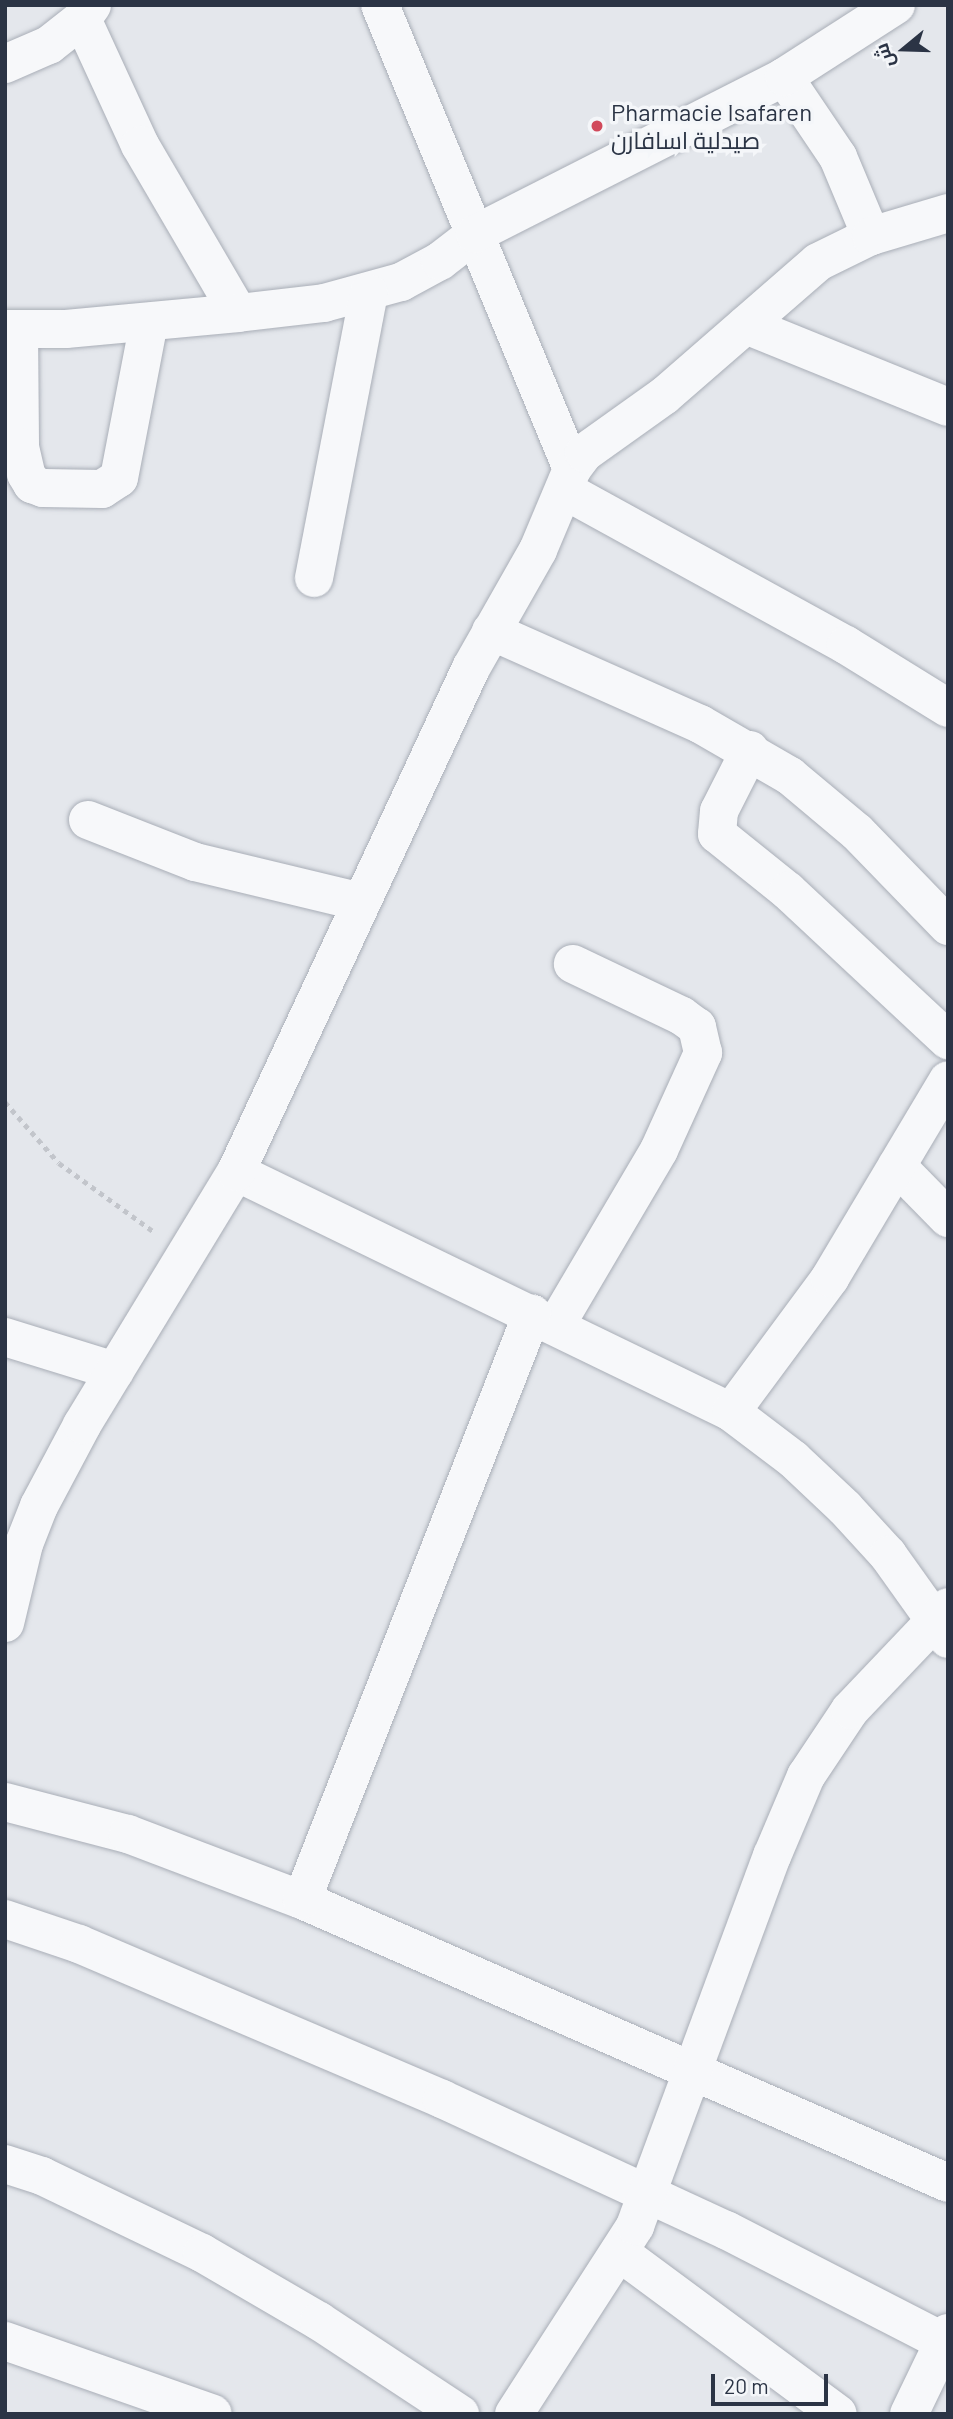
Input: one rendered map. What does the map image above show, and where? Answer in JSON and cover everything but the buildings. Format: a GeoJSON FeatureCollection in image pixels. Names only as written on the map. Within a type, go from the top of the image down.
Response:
{"type":"FeatureCollection","features":[{"type":"Feature","properties":{"kind":"street"},"geometry":{"type":"LineString","coordinates":[[380,5],[475,234],[568,480],[948,708]]}},
{"type":"Feature","properties":{"kind":"street"},"geometry":{"type":"LineString","coordinates":[[149,322],[119,478],[102,489],[43,488],[32,484],[26,474],[20,447],[12,329],[149,322],[238,313],[369,293],[440,261],[475,234],[784,78],[895,5]]}},
{"type":"Feature","properties":{"kind":"street"},"geometry":{"type":"LineString","coordinates":[[5,64],[49,45],[87,12],[140,145],[238,313]]}},
{"type":"Feature","properties":{"kind":"street"},"geometry":{"type":"LineString","coordinates":[[784,78],[838,157],[871,236]]}},
{"type":"Feature","properties":{"kind":"street"},"geometry":{"type":"LineString","coordinates":[[6,1620],[24,1544],[39,1506],[115,1371],[236,1172],[491,631],[538,550],[568,480],[584,453],[664,397],[818,262],[871,236],[948,213]]}},
{"type":"Feature","properties":{"kind":"street"},"geometry":{"type":"LineString","coordinates":[[314,579],[369,293]]}},
{"type":"Feature","properties":{"kind":"street"},"geometry":{"type":"LineString","coordinates":[[746,325],[948,407]]}},
{"type":"Feature","properties":{"kind":"street"},"geometry":{"type":"LineString","coordinates":[[491,631],[750,750],[832,810],[948,926]]}},
{"type":"Feature","properties":{"kind":"street"},"geometry":{"type":"LineString","coordinates":[[750,750],[719,811],[717,834],[788,891],[948,1040]]}},
{"type":"Feature","properties":{"kind":"street"},"geometry":{"type":"LineString","coordinates":[[88,820],[195,862],[361,902]]}},
{"type":"Feature","properties":{"kind":"street"},"geometry":{"type":"LineString","coordinates":[[303,1900],[544,1320],[659,1150],[703,1053],[697,1027],[682,1016],[573,964]]}},
{"type":"Feature","properties":{"kind":"street"},"geometry":{"type":"LineString","coordinates":[[731,1412],[830,1278],[948,1080]]}},
{"type":"Feature","properties":{"kind":"street"},"geometry":{"type":"LineString","coordinates":[[897,1166],[948,1218]]}},
{"type":"Feature","properties":{"kind":"street"},"geometry":{"type":"LineString","coordinates":[[236,1172],[731,1412],[793,1459],[845,1508],[943,1622],[850,1710],[806,1776],[772,1856],[649,2195],[619,2252],[514,2414]]}},
{"type":"Feature","properties":{"kind":"street"},"geometry":{"type":"LineString","coordinates":[[5,1337],[115,1371]]}},
{"type":"Feature","properties":{"kind":"street"},"geometry":{"type":"LineString","coordinates":[[5,1802],[128,1834],[303,1900],[696,2070],[948,2183]]}},
{"type":"Feature","properties":{"kind":"street"},"geometry":{"type":"LineString","coordinates":[[5,1919],[79,1944],[292,2034],[649,2195],[946,2337],[909,2414]]}},
{"type":"Feature","properties":{"kind":"street"},"geometry":{"type":"LineString","coordinates":[[5,2164],[54,2181],[202,2253],[319,2321],[460,2414]]}},
{"type":"Feature","properties":{"kind":"street"},"geometry":{"type":"LineString","coordinates":[[619,2252],[838,2414]]}},
{"type":"Feature","properties":{"kind":"street"},"geometry":{"type":"LineString","coordinates":[[5,2341],[214,2414]]}},
{"type":"Feature","properties":{"kind":"path"},"geometry":{"type":"LineString","coordinates":[[5,1102],[85,1186],[186,1253]]}},
{"type":"Feature","properties":{"kind":"place","name":"Pharmacie Isafaren صيدلية اسافارن"},"geometry":{"type":"Point","coordinates":[597,126]}}]}
